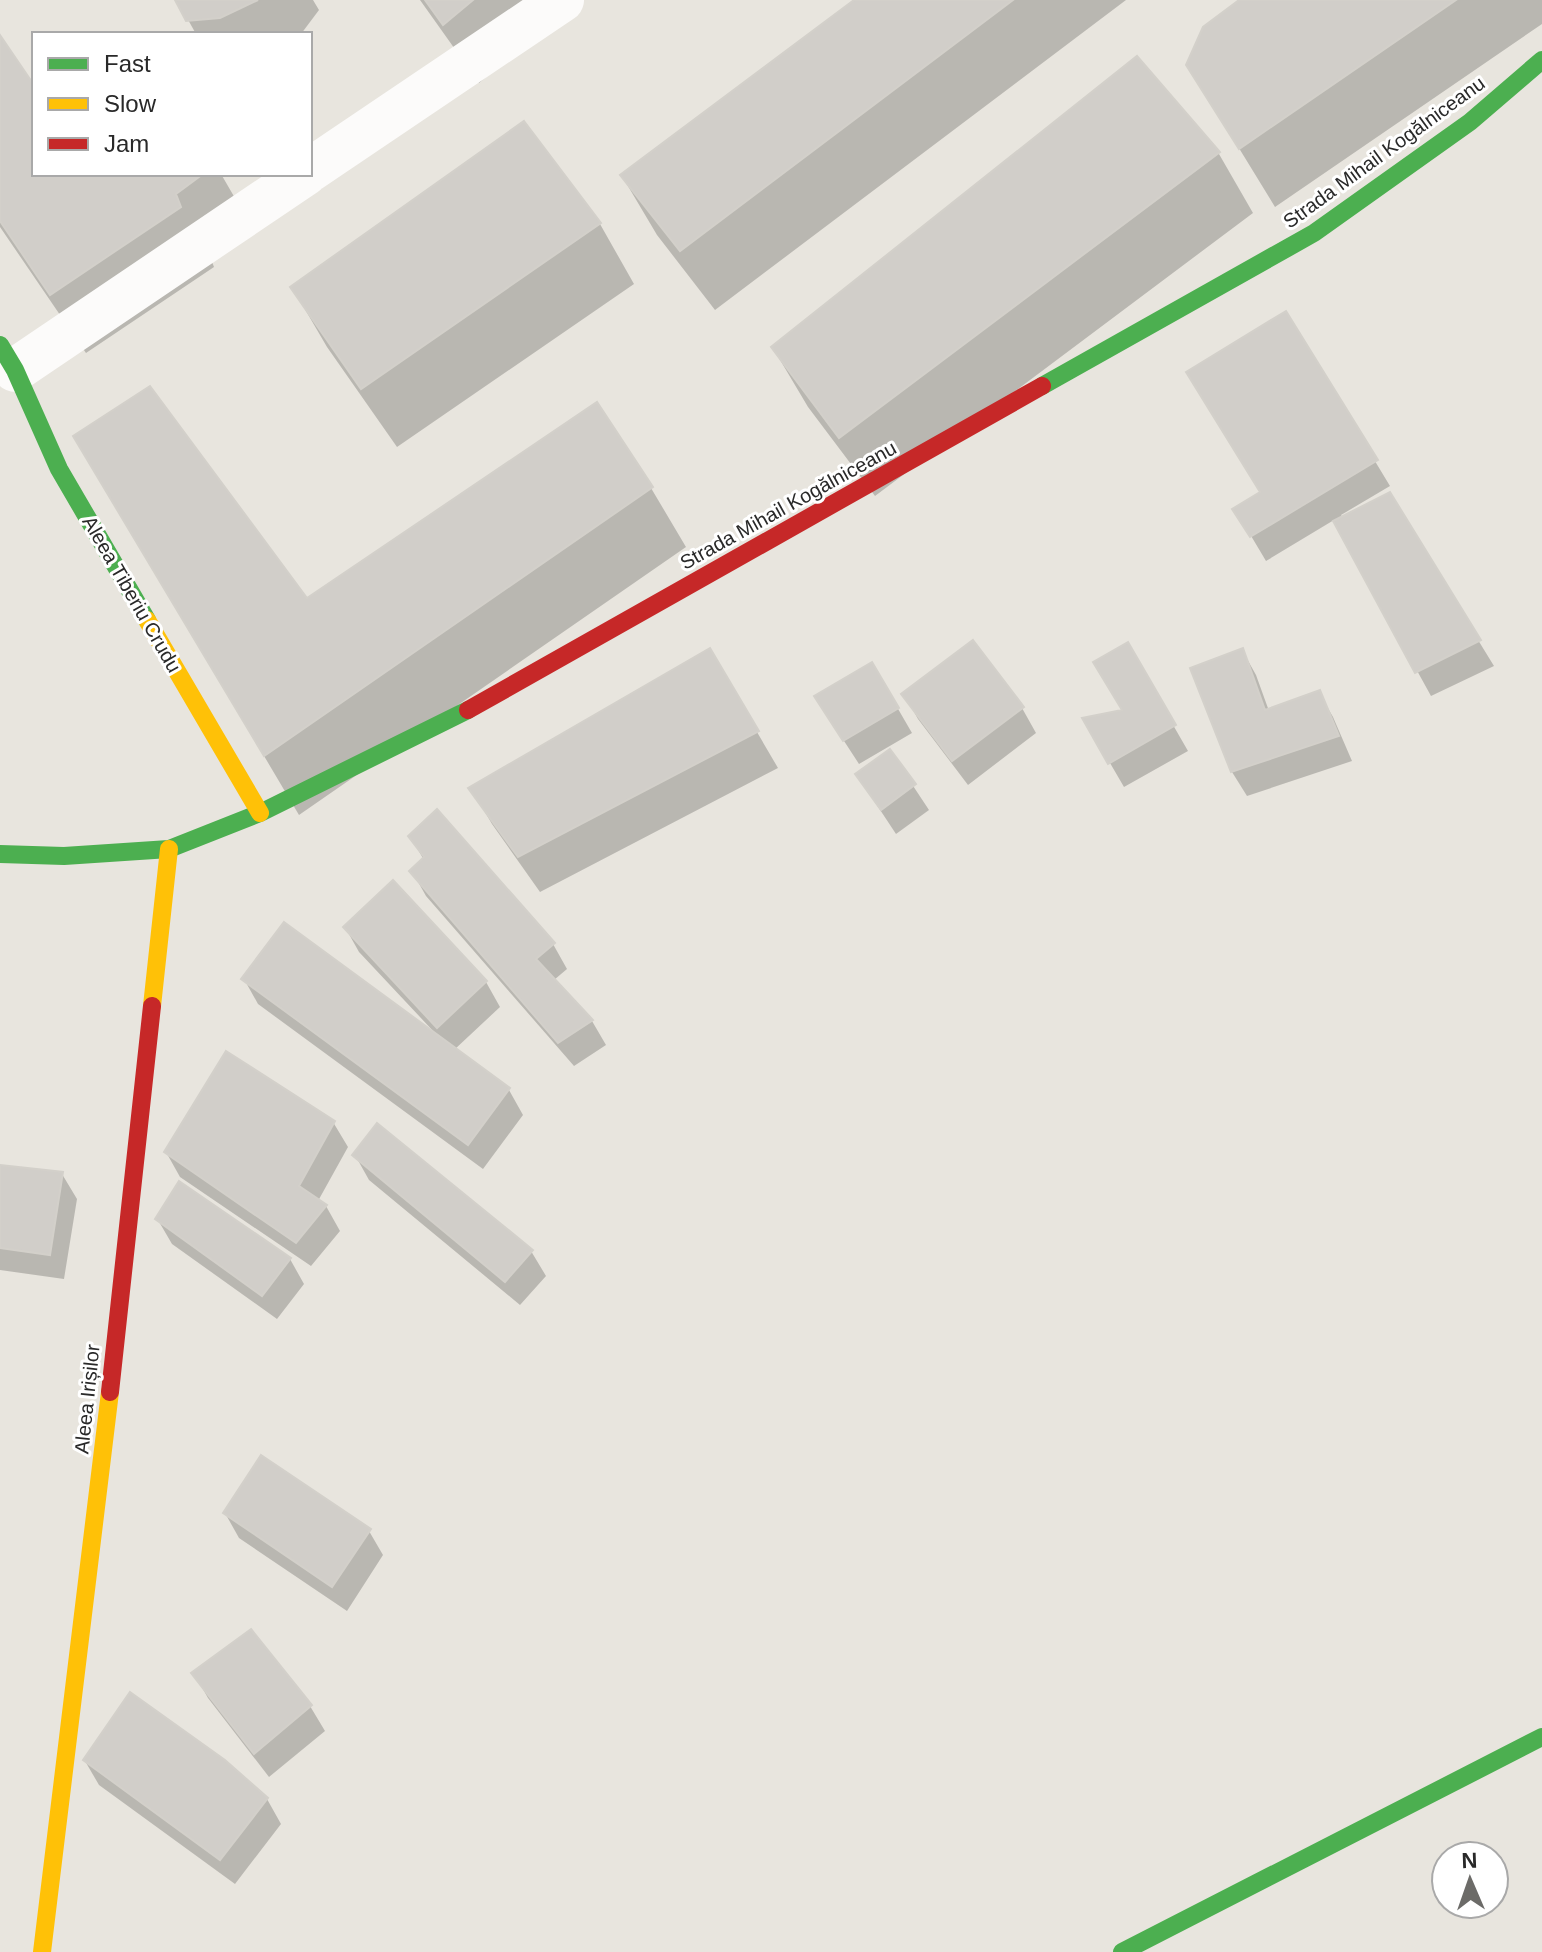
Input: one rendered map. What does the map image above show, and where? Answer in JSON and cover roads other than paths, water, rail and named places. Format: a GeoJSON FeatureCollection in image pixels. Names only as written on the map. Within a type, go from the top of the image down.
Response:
{"type":"FeatureCollection","features":[{"type":"Feature","properties":{"kind":"street"},"geometry":{"type":"LineString","coordinates":[[312,169],[562,0]]}},
{"type":"Feature","properties":{"kind":"street","name":"Strada Mihail Kogălniceanu"},"geometry":{"type":"LineString","coordinates":[[0,854],[64,856],[169,849],[260,813],[473,708],[1314,233],[1470,122],[1542,60]]}},
{"type":"Feature","properties":{"kind":"street","name":"Aleea Tiberiu Crudu"},"geometry":{"type":"LineString","coordinates":[[260,813],[59,469],[8,358],[302,176]]}},
{"type":"Feature","properties":{"kind":"street","name":"Aleea Irișilor"},"geometry":{"type":"LineString","coordinates":[[42,1952],[95,1529],[169,849]]}},
{"type":"Feature","properties":{"kind":"street"},"geometry":{"type":"LineString","coordinates":[[1122,1952],[1542,1737]]}}]}
